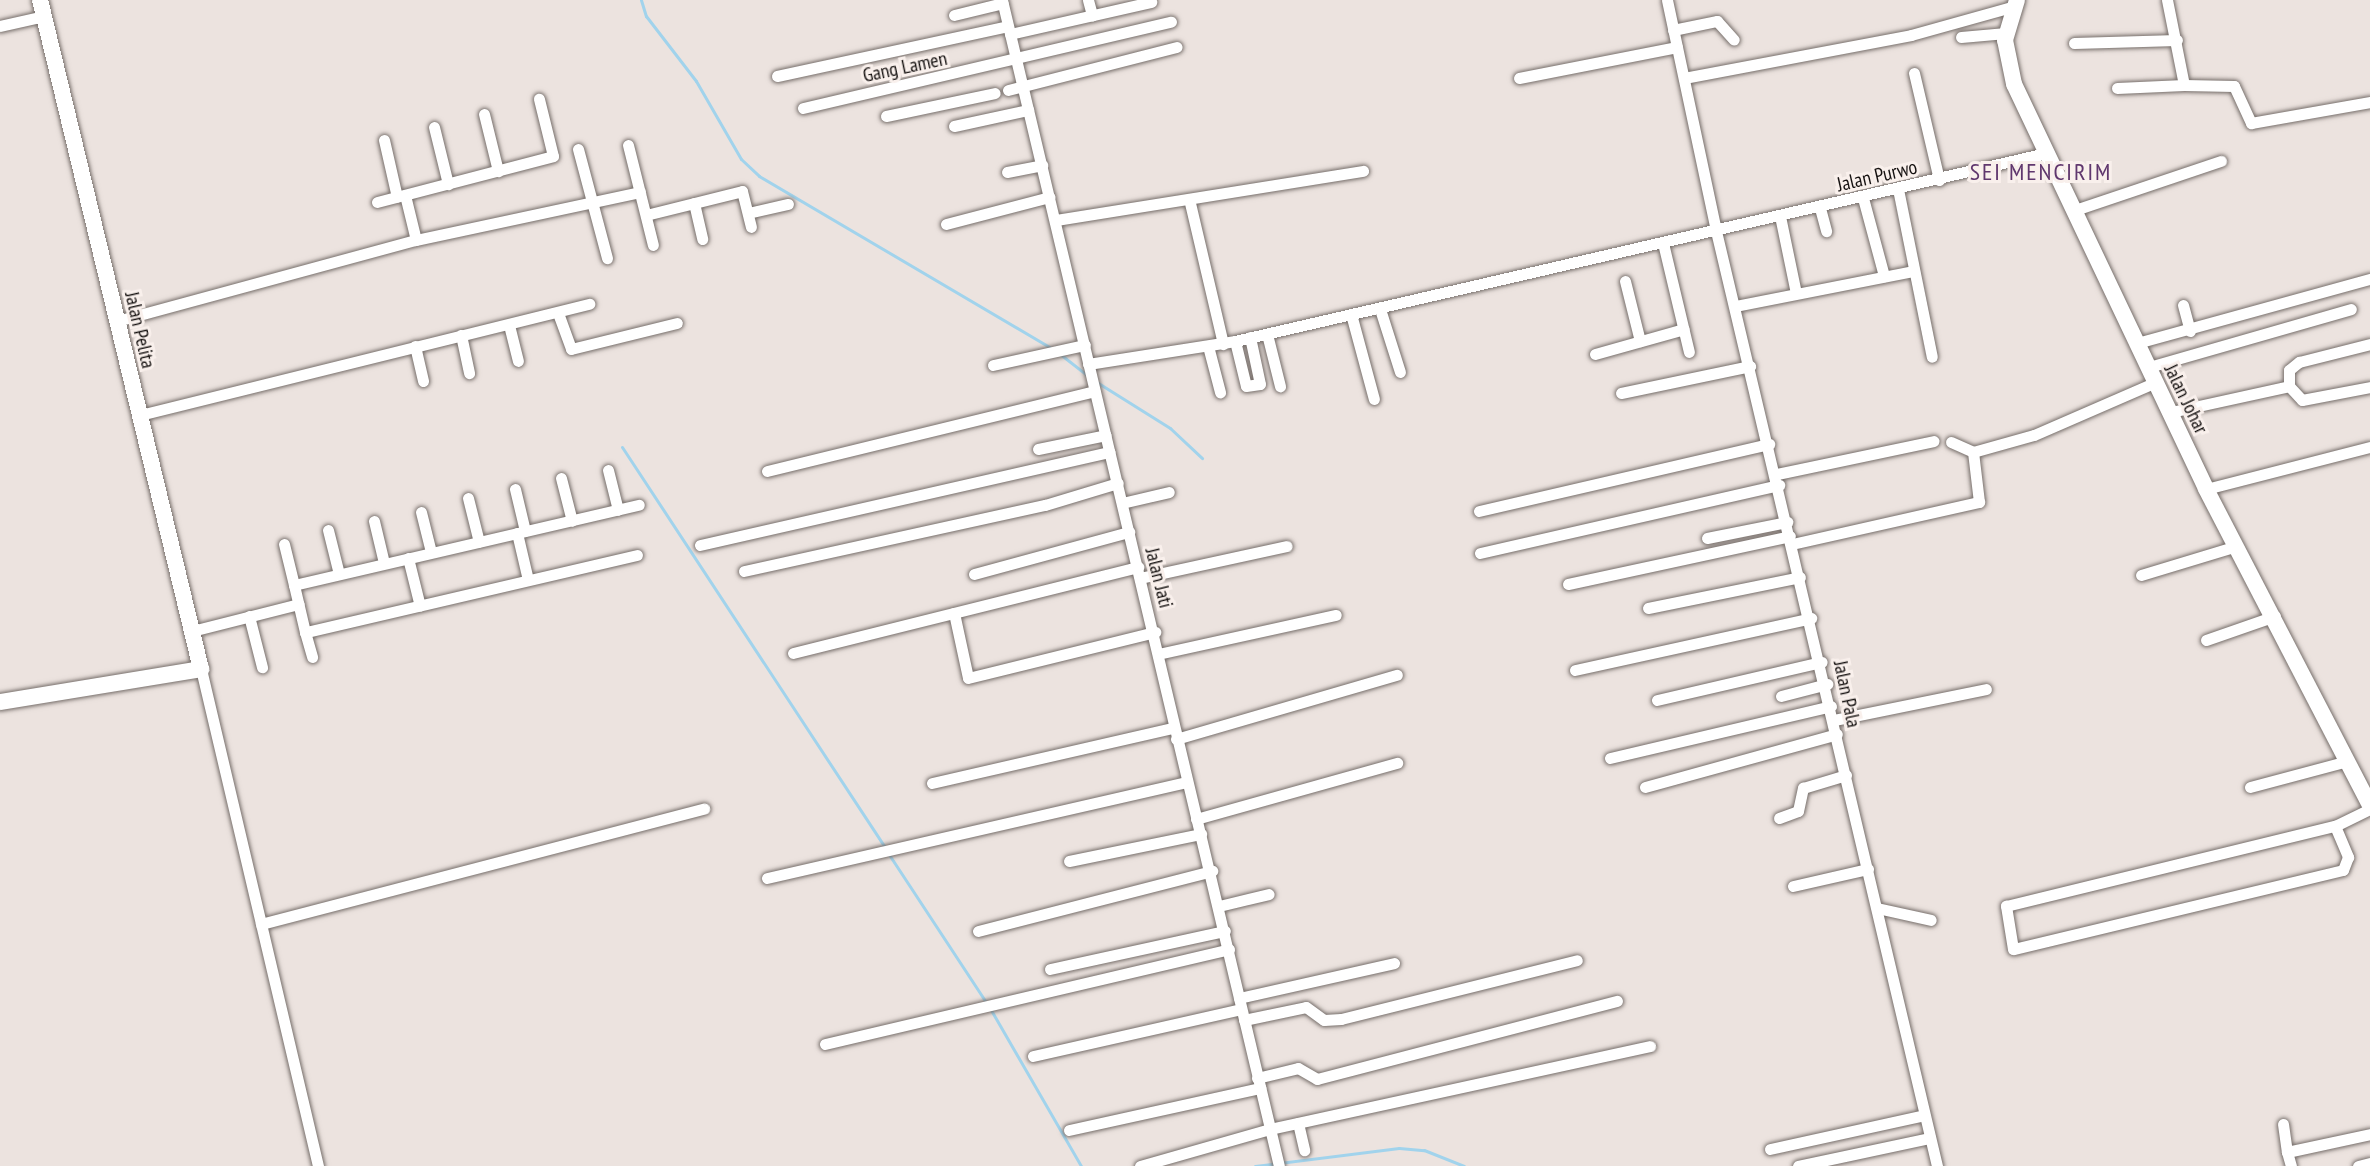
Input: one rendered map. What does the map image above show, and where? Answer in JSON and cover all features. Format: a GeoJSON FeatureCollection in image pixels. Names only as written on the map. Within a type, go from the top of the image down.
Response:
{"type":"FeatureCollection","features":[{"type":"Feature","properties":{"kind":"street"},"geometry":{"type":"LineString","coordinates":[[1088,0],[1092,15]]}},
{"type":"Feature","properties":{"kind":"street","name":"Jalan Pala"},"geometry":{"type":"LineString","coordinates":[[1667,0],[1716,231],[1822,662],[1937,1166]]}},
{"type":"Feature","properties":{"kind":"street"},"geometry":{"type":"LineString","coordinates":[[2167,0],[2184,85]]}},
{"type":"Feature","properties":{"kind":"street"},"geometry":{"type":"LineString","coordinates":[[954,15],[1002,2]]}},
{"type":"Feature","properties":{"kind":"street","name":"Jalan Jati"},"geometry":{"type":"LineString","coordinates":[[1002,2],[1155,632],[1175,733],[1212,871],[1279,1166]]}},
{"type":"Feature","properties":{"kind":"street"},"geometry":{"type":"LineString","coordinates":[[777,76],[1092,15],[1131,3],[1151,2]]}},
{"type":"Feature","properties":{"kind":"street"},"geometry":{"type":"LineString","coordinates":[[1684,78],[1911,35],[2016,3]]}},
{"type":"Feature","properties":{"kind":"street","name":"Jalan Johar"},"geometry":{"type":"LineString","coordinates":[[2016,3],[2006,33],[2010,73],[2206,489],[2275,616],[2370,807]]}},
{"type":"Feature","properties":{"kind":"street"},"geometry":{"type":"LineString","coordinates":[[0,26],[42,8]]}},
{"type":"Feature","properties":{"kind":"street","name":"Jalan Pelita"},"geometry":{"type":"LineString","coordinates":[[42,8],[201,669]]}},
{"type":"Feature","properties":{"kind":"street"},"geometry":{"type":"LineString","coordinates":[[1673,30],[1717,21],[1734,40]]}},
{"type":"Feature","properties":{"kind":"street","name":"Gang Lamen"},"geometry":{"type":"LineString","coordinates":[[803,108],[1015,61],[1171,22]]}},
{"type":"Feature","properties":{"kind":"street"},"geometry":{"type":"LineString","coordinates":[[1961,37],[2006,33]]}},
{"type":"Feature","properties":{"kind":"street"},"geometry":{"type":"LineString","coordinates":[[2074,43],[2177,40]]}},
{"type":"Feature","properties":{"kind":"street"},"geometry":{"type":"LineString","coordinates":[[1008,90],[1177,47]]}},
{"type":"Feature","properties":{"kind":"street"},"geometry":{"type":"LineString","coordinates":[[1519,78],[1677,47]]}},
{"type":"Feature","properties":{"kind":"street"},"geometry":{"type":"LineString","coordinates":[[1914,73],[1939,180]]}},
{"type":"Feature","properties":{"kind":"street"},"geometry":{"type":"LineString","coordinates":[[2117,88],[2234,86],[2251,123],[2370,102]]}},
{"type":"Feature","properties":{"kind":"street"},"geometry":{"type":"LineString","coordinates":[[886,116],[995,93]]}},
{"type":"Feature","properties":{"kind":"street"},"geometry":{"type":"LineString","coordinates":[[377,202],[553,156],[539,99]]}},
{"type":"Feature","properties":{"kind":"street"},"geometry":{"type":"LineString","coordinates":[[954,126],[1028,110]]}},
{"type":"Feature","properties":{"kind":"street"},"geometry":{"type":"LineString","coordinates":[[484,114],[498,171]]}},
{"type":"Feature","properties":{"kind":"street"},"geometry":{"type":"LineString","coordinates":[[434,127],[448,184]]}},
{"type":"Feature","properties":{"kind":"street"},"geometry":{"type":"LineString","coordinates":[[384,140],[416,240]]}},
{"type":"Feature","properties":{"kind":"street"},"geometry":{"type":"LineString","coordinates":[[628,145],[653,245]]}},
{"type":"Feature","properties":{"kind":"street"},"geometry":{"type":"LineString","coordinates":[[578,149],[607,258]]}},
{"type":"Feature","properties":{"kind":"street","name":"Jalan Purwo"},"geometry":{"type":"LineString","coordinates":[[767,471],[1208,346],[1820,208],[2046,153]]}},
{"type":"Feature","properties":{"kind":"street"},"geometry":{"type":"LineString","coordinates":[[2075,210],[2221,161]]}},
{"type":"Feature","properties":{"kind":"street"},"geometry":{"type":"LineString","coordinates":[[1007,172],[1042,165]]}},
{"type":"Feature","properties":{"kind":"street"},"geometry":{"type":"LineString","coordinates":[[1056,220],[1190,203],[1363,171]]}},
{"type":"Feature","properties":{"kind":"street"},"geometry":{"type":"LineString","coordinates":[[1898,189],[1932,357]]}},
{"type":"Feature","properties":{"kind":"street"},"geometry":{"type":"LineString","coordinates":[[646,215],[742,191],[751,227]]}},
{"type":"Feature","properties":{"kind":"street"},"geometry":{"type":"LineString","coordinates":[[117,321],[416,240],[640,192]]}},
{"type":"Feature","properties":{"kind":"street"},"geometry":{"type":"LineString","coordinates":[[946,224],[1050,197]]}},
{"type":"Feature","properties":{"kind":"street"},"geometry":{"type":"LineString","coordinates":[[1863,198],[1884,276]]}},
{"type":"Feature","properties":{"kind":"street"},"geometry":{"type":"LineString","coordinates":[[694,203],[702,239]]}},
{"type":"Feature","properties":{"kind":"street"},"geometry":{"type":"LineString","coordinates":[[1190,203],[1229,343],[1245,384],[1260,384],[1250,337]]}},
{"type":"Feature","properties":{"kind":"street"},"geometry":{"type":"LineString","coordinates":[[748,213],[788,204]]}},
{"type":"Feature","properties":{"kind":"street"},"geometry":{"type":"LineString","coordinates":[[1820,208],[1826,231]]}},
{"type":"Feature","properties":{"kind":"street"},"geometry":{"type":"LineString","coordinates":[[1780,216],[1796,293]]}},
{"type":"Feature","properties":{"kind":"street"},"geometry":{"type":"LineString","coordinates":[[1663,243],[1689,352]]}},
{"type":"Feature","properties":{"kind":"street"},"geometry":{"type":"LineString","coordinates":[[1735,306],[1914,271]]}},
{"type":"Feature","properties":{"kind":"street"},"geometry":{"type":"LineString","coordinates":[[2137,343],[2190,331],[2370,279]]}},
{"type":"Feature","properties":{"kind":"street"},"geometry":{"type":"LineString","coordinates":[[1625,281],[1640,341]]}},
{"type":"Feature","properties":{"kind":"street"},"geometry":{"type":"LineString","coordinates":[[140,415],[590,304]]}},
{"type":"Feature","properties":{"kind":"street"},"geometry":{"type":"LineString","coordinates":[[2183,305],[2190,331]]}},
{"type":"Feature","properties":{"kind":"street"},"geometry":{"type":"LineString","coordinates":[[1380,309],[1400,372]]}},
{"type":"Feature","properties":{"kind":"street"},"geometry":{"type":"LineString","coordinates":[[1951,442],[1973,452],[2034,435],[2152,375],[2351,309]]}},
{"type":"Feature","properties":{"kind":"street"},"geometry":{"type":"LineString","coordinates":[[558,313],[571,349],[677,323]]}},
{"type":"Feature","properties":{"kind":"street"},"geometry":{"type":"LineString","coordinates":[[1351,314],[1374,399]]}},
{"type":"Feature","properties":{"kind":"street"},"geometry":{"type":"LineString","coordinates":[[509,325],[518,361]]}},
{"type":"Feature","properties":{"kind":"street"},"geometry":{"type":"LineString","coordinates":[[1595,354],[1684,329]]}},
{"type":"Feature","properties":{"kind":"street"},"geometry":{"type":"LineString","coordinates":[[1267,334],[1280,386]]}},
{"type":"Feature","properties":{"kind":"street"},"geometry":{"type":"LineString","coordinates":[[461,335],[469,373]]}},
{"type":"Feature","properties":{"kind":"street"},"geometry":{"type":"LineString","coordinates":[[2370,344],[2299,362],[2289,370],[2289,386],[2302,400],[2370,387]]}},
{"type":"Feature","properties":{"kind":"street"},"geometry":{"type":"LineString","coordinates":[[993,365],[1085,345]]}},
{"type":"Feature","properties":{"kind":"street"},"geometry":{"type":"LineString","coordinates":[[415,346],[423,381]]}},
{"type":"Feature","properties":{"kind":"street"},"geometry":{"type":"LineString","coordinates":[[1208,346],[1220,392]]}},
{"type":"Feature","properties":{"kind":"street"},"geometry":{"type":"LineString","coordinates":[[1621,393],[1750,366]]}},
{"type":"Feature","properties":{"kind":"street"},"geometry":{"type":"LineString","coordinates":[[2171,412],[2289,386]]}},
{"type":"Feature","properties":{"kind":"street"},"geometry":{"type":"LineString","coordinates":[[1038,449],[1106,435]]}},
{"type":"Feature","properties":{"kind":"street"},"geometry":{"type":"LineString","coordinates":[[1480,553],[1934,441]]}},
{"type":"Feature","properties":{"kind":"street"},"geometry":{"type":"LineString","coordinates":[[1479,511],[1769,444]]}},
{"type":"Feature","properties":{"kind":"street"},"geometry":{"type":"LineString","coordinates":[[2206,489],[2370,447]]}},
{"type":"Feature","properties":{"kind":"street"},"geometry":{"type":"LineString","coordinates":[[700,545],[1110,452]]}},
{"type":"Feature","properties":{"kind":"street"},"geometry":{"type":"LineString","coordinates":[[1568,584],[1979,502],[1973,452]]}},
{"type":"Feature","properties":{"kind":"street"},"geometry":{"type":"LineString","coordinates":[[608,470],[618,510]]}},
{"type":"Feature","properties":{"kind":"street"},"geometry":{"type":"LineString","coordinates":[[561,478],[572,521]]}},
{"type":"Feature","properties":{"kind":"street"},"geometry":{"type":"LineString","coordinates":[[744,571],[1045,505],[1118,483]]}},
{"type":"Feature","properties":{"kind":"street"},"geometry":{"type":"LineString","coordinates":[[515,489],[528,580]]}},
{"type":"Feature","properties":{"kind":"street"},"geometry":{"type":"LineString","coordinates":[[1122,503],[1169,492]]}},
{"type":"Feature","properties":{"kind":"street"},"geometry":{"type":"LineString","coordinates":[[468,498],[479,542]]}},
{"type":"Feature","properties":{"kind":"street"},"geometry":{"type":"LineString","coordinates":[[294,585],[639,505]]}},
{"type":"Feature","properties":{"kind":"street"},"geometry":{"type":"LineString","coordinates":[[421,512],[431,552]]}},
{"type":"Feature","properties":{"kind":"street"},"geometry":{"type":"LineString","coordinates":[[374,521],[384,563]]}},
{"type":"Feature","properties":{"kind":"street"},"geometry":{"type":"LineString","coordinates":[[1707,538],[1787,522]]}},
{"type":"Feature","properties":{"kind":"street"},"geometry":{"type":"LineString","coordinates":[[328,530],[339,574]]}},
{"type":"Feature","properties":{"kind":"street"},"geometry":{"type":"LineString","coordinates":[[974,574],[1129,532]]}},
{"type":"Feature","properties":{"kind":"street"},"geometry":{"type":"LineString","coordinates":[[284,544],[312,657]]}},
{"type":"Feature","properties":{"kind":"street"},"geometry":{"type":"LineString","coordinates":[[793,653],[1139,572],[1287,546]]}},
{"type":"Feature","properties":{"kind":"street"},"geometry":{"type":"LineString","coordinates":[[2141,575],[2237,546]]}},
{"type":"Feature","properties":{"kind":"street"},"geometry":{"type":"LineString","coordinates":[[305,632],[637,555]]}},
{"type":"Feature","properties":{"kind":"street"},"geometry":{"type":"LineString","coordinates":[[408,558],[420,606]]}},
{"type":"Feature","properties":{"kind":"street"},"geometry":{"type":"LineString","coordinates":[[1648,608],[1800,577]]}},
{"type":"Feature","properties":{"kind":"street"},"geometry":{"type":"LineString","coordinates":[[192,631],[299,604]]}},
{"type":"Feature","properties":{"kind":"street"},"geometry":{"type":"LineString","coordinates":[[954,613],[968,678],[1155,632]]}},
{"type":"Feature","properties":{"kind":"street"},"geometry":{"type":"LineString","coordinates":[[1158,654],[1336,615]]}},
{"type":"Feature","properties":{"kind":"street"},"geometry":{"type":"LineString","coordinates":[[249,616],[262,667]]}},
{"type":"Feature","properties":{"kind":"street"},"geometry":{"type":"LineString","coordinates":[[2206,640],[2275,616]]}},
{"type":"Feature","properties":{"kind":"street"},"geometry":{"type":"LineString","coordinates":[[1575,670],[1811,618]]}},
{"type":"Feature","properties":{"kind":"street"},"geometry":{"type":"LineString","coordinates":[[1657,700],[1822,662]]}},
{"type":"Feature","properties":{"kind":"street"},"geometry":{"type":"LineString","coordinates":[[0,702],[201,669],[318,1166]]}},
{"type":"Feature","properties":{"kind":"street"},"geometry":{"type":"LineString","coordinates":[[932,783],[1175,733],[1397,675]]}},
{"type":"Feature","properties":{"kind":"street"},"geometry":{"type":"LineString","coordinates":[[1781,696],[1827,684]]}},
{"type":"Feature","properties":{"kind":"street"},"geometry":{"type":"LineString","coordinates":[[1834,720],[1986,689]]}},
{"type":"Feature","properties":{"kind":"street"},"geometry":{"type":"LineString","coordinates":[[1610,758],[1831,706]]}},
{"type":"Feature","properties":{"kind":"street"},"geometry":{"type":"LineString","coordinates":[[1645,787],[1837,734]]}},
{"type":"Feature","properties":{"kind":"street"},"geometry":{"type":"LineString","coordinates":[[2250,787],[2348,761]]}},
{"type":"Feature","properties":{"kind":"street"},"geometry":{"type":"LineString","coordinates":[[1196,819],[1397,763]]}},
{"type":"Feature","properties":{"kind":"street"},"geometry":{"type":"LineString","coordinates":[[1779,818],[1798,811],[1803,788],[1846,775]]}},
{"type":"Feature","properties":{"kind":"street"},"geometry":{"type":"LineString","coordinates":[[767,878],[1187,782]]}},
{"type":"Feature","properties":{"kind":"street"},"geometry":{"type":"LineString","coordinates":[[2335,826],[2348,857],[2343,870],[2013,949],[2006,906],[2335,826],[2370,807]]}},
{"type":"Feature","properties":{"kind":"street"},"geometry":{"type":"LineString","coordinates":[[261,924],[704,809]]}},
{"type":"Feature","properties":{"kind":"street"},"geometry":{"type":"LineString","coordinates":[[1069,861],[1201,834]]}},
{"type":"Feature","properties":{"kind":"street"},"geometry":{"type":"LineString","coordinates":[[1793,886],[1868,869]]}},
{"type":"Feature","properties":{"kind":"street"},"geometry":{"type":"LineString","coordinates":[[978,931],[1212,871]]}},
{"type":"Feature","properties":{"kind":"street"},"geometry":{"type":"LineString","coordinates":[[1219,906],[1269,894]]}},
{"type":"Feature","properties":{"kind":"street"},"geometry":{"type":"LineString","coordinates":[[1877,908],[1931,920]]}},
{"type":"Feature","properties":{"kind":"street"},"geometry":{"type":"LineString","coordinates":[[1050,969],[1225,931]]}},
{"type":"Feature","properties":{"kind":"street"},"geometry":{"type":"LineString","coordinates":[[825,1044],[1229,949]]}},
{"type":"Feature","properties":{"kind":"street"},"geometry":{"type":"LineString","coordinates":[[1242,1009],[1306,1007],[1324,1020],[1341,1019],[1577,960]]}},
{"type":"Feature","properties":{"kind":"street"},"geometry":{"type":"LineString","coordinates":[[1033,1056],[1242,1009],[1394,963]]}},
{"type":"Feature","properties":{"kind":"street"},"geometry":{"type":"LineString","coordinates":[[1069,1130],[1258,1083],[1298,1068],[1317,1079],[1617,1001]]}},
{"type":"Feature","properties":{"kind":"street"},"geometry":{"type":"LineString","coordinates":[[1140,1166],[1270,1129],[1650,1046]]}},
{"type":"Feature","properties":{"kind":"street"},"geometry":{"type":"LineString","coordinates":[[1770,1149],[1924,1115]]}},
{"type":"Feature","properties":{"kind":"street"},"geometry":{"type":"LineString","coordinates":[[1298,1123],[1304,1150]]}},
{"type":"Feature","properties":{"kind":"street"},"geometry":{"type":"LineString","coordinates":[[2283,1124],[2291,1166]]}},
{"type":"Feature","properties":{"kind":"street"},"geometry":{"type":"LineString","coordinates":[[2287,1152],[2370,1134]]}},
{"type":"Feature","properties":{"kind":"street"},"geometry":{"type":"LineString","coordinates":[[1798,1166],[1930,1138]]}},
{"type":"Feature","properties":{"kind":"street"},"geometry":{"type":"LineString","coordinates":[[2358,1166],[2370,1163]]}},
{"type":"Feature","properties":{"kind":"waterway"},"geometry":{"type":"LineString","coordinates":[[641,0],[646,16],[696,81],[741,159],[759,176],[1051,348]]}},
{"type":"Feature","properties":{"kind":"waterway"},"geometry":{"type":"LineString","coordinates":[[1060,354],[1086,374]]}},
{"type":"Feature","properties":{"kind":"waterway"},"geometry":{"type":"LineString","coordinates":[[1095,381],[1170,428],[1202,458]]}},
{"type":"Feature","properties":{"kind":"waterway"},"geometry":{"type":"LineString","coordinates":[[622,447],[884,846]]}},
{"type":"Feature","properties":{"kind":"waterway"},"geometry":{"type":"LineString","coordinates":[[888,853],[987,1004]]}},
{"type":"Feature","properties":{"kind":"waterway"},"geometry":{"type":"LineString","coordinates":[[991,1010],[1081,1166]]}},
{"type":"Feature","properties":{"kind":"waterway"},"geometry":{"type":"LineString","coordinates":[[1255,1166],[1399,1148],[1424,1150],[1464,1166]]}},
{"type":"Feature","properties":{"kind":"district","name":"SEI MENCIRIM"},"geometry":{"type":"Point","coordinates":[2041,172]}}]}
